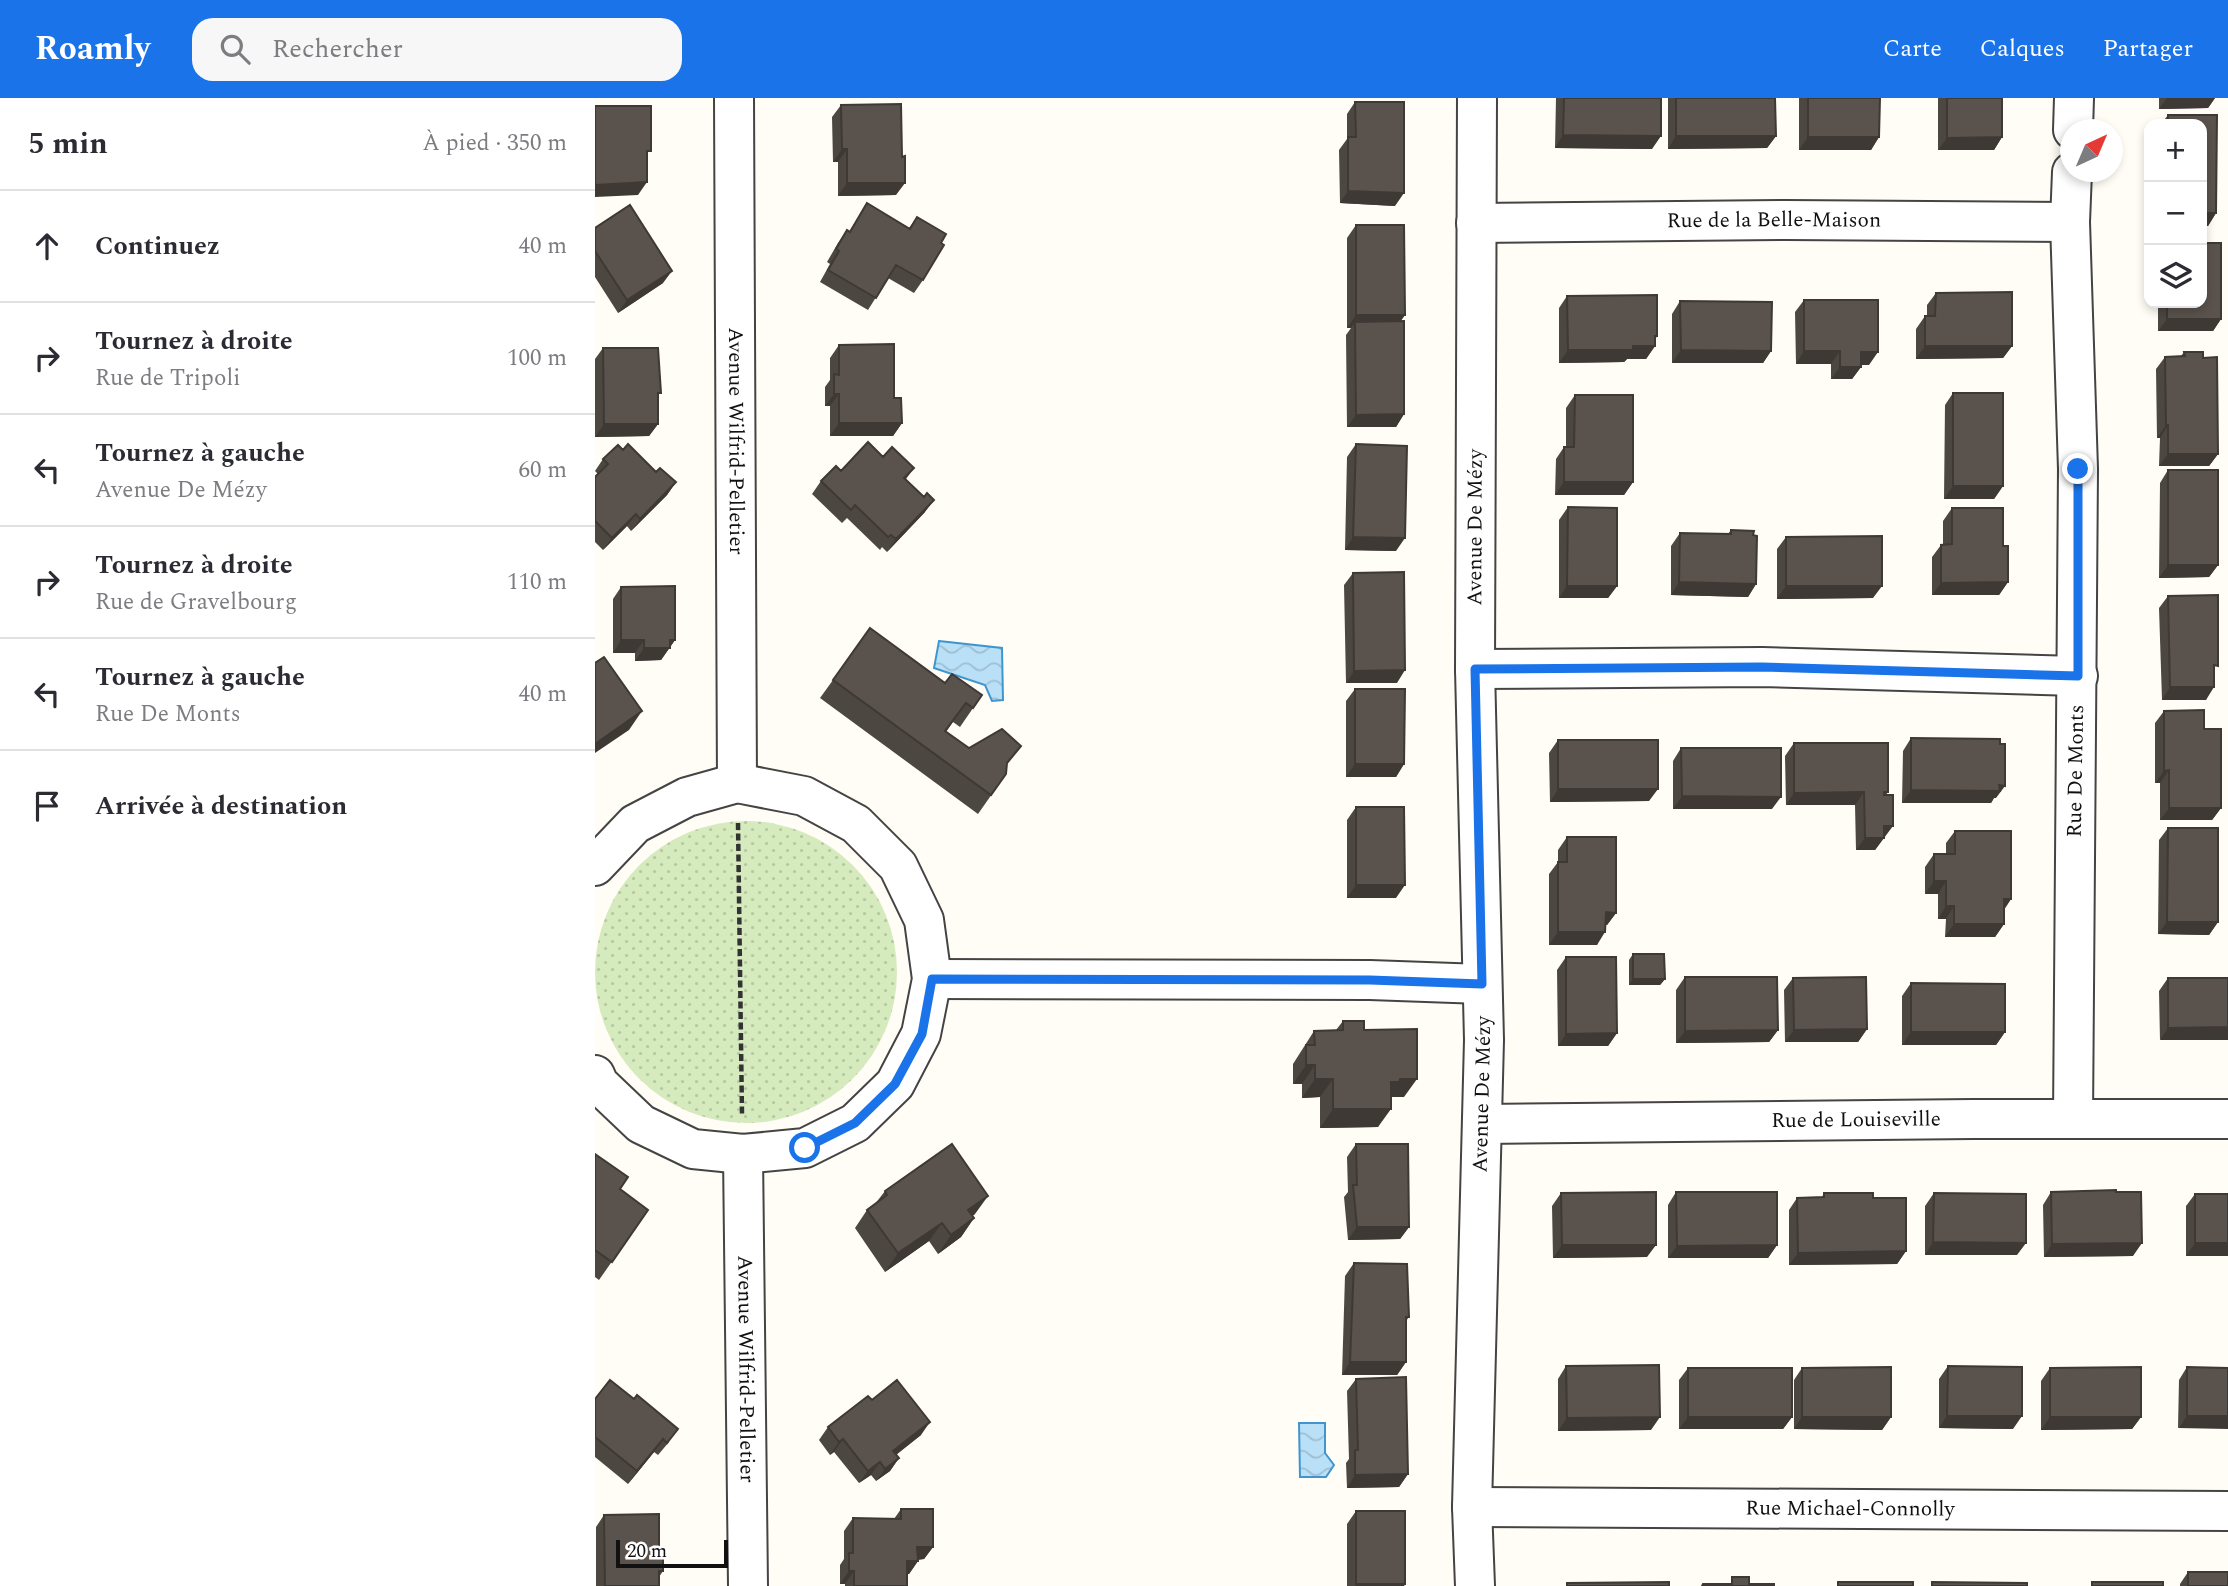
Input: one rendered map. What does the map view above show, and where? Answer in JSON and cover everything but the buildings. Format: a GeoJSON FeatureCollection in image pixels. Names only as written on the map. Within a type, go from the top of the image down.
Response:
{"type":"FeatureCollection","features":[{"type":"Feature","properties":{"kind":"street","name":"Avenue Wilfrid-Pelletier"},"geometry":{"type":"LineString","coordinates":[[734,98],[737,783]]}},
{"type":"Feature","properties":{"kind":"street","name":"Avenue De Mézy"},"geometry":{"type":"LineString","coordinates":[[1475,1586],[1472,1507],[1484,1040],[1475,669],[1477,98]]}},
{"type":"Feature","properties":{"kind":"street"},"geometry":{"type":"LineString","coordinates":[[2073,119],[2074,98]]}},
{"type":"Feature","properties":{"kind":"street","name":"Rue De Monts"},"geometry":{"type":"LineString","coordinates":[[2072,182],[2070,222],[2078,469],[2073,1119]]}},
{"type":"Feature","properties":{"kind":"street","name":"Rue de la Belle-Maison"},"geometry":{"type":"LineString","coordinates":[[1476,223],[1787,220],[2070,222]]}},
{"type":"Feature","properties":{"kind":"street"},"geometry":{"type":"LineString","coordinates":[[1475,669],[1762,667],[2078,676]]}},
{"type":"Feature","properties":{"kind":"street"},"geometry":{"type":"LineString","coordinates":[[595,866],[635,824],[687,797],[737,783],[804,796],[856,824],[898,866],[925,920],[932,979],[922,1034],[895,1084],[855,1123],[805,1148],[743,1154],[693,1149],[641,1124],[599,1084],[595,1076]]}},
{"type":"Feature","properties":{"kind":"street"},"geometry":{"type":"LineString","coordinates":[[932,979],[1370,980],[1482,984]]}},
{"type":"Feature","properties":{"kind":"street","name":"Rue de Louiseville"},"geometry":{"type":"LineString","coordinates":[[1483,1124],[2228,1119]]}},
{"type":"Feature","properties":{"kind":"street","name":"Avenue Wilfrid-Pelletier"},"geometry":{"type":"LineString","coordinates":[[743,1154],[748,1586]]}},
{"type":"Feature","properties":{"kind":"street","name":"Rue Michael-Connolly"},"geometry":{"type":"LineString","coordinates":[[1472,1507],[2228,1511]]}},
{"type":"Feature","properties":{"kind":"path"},"geometry":{"type":"LineString","coordinates":[[737,783],[743,1154]]}},
{"type":"Feature","properties":{"kind":"green space"},"geometry":{"type":"Polygon","coordinates":[[[746,821],[775,824],[804,833],[830,847],[852,866],[871,888],[885,914],[894,943],[897,972],[894,1001],[885,1030],[871,1056],[852,1078],[830,1097],[804,1111],[775,1120],[746,1123],[717,1120],[688,1111],[662,1097],[640,1078],[621,1056],[607,1030],[598,1001],[595,972],[598,943],[607,914],[621,888],[640,866],[662,847],[688,833],[717,824],[746,821]]]}},
{"type":"Feature","properties":{"kind":"water"},"geometry":{"type":"Polygon","coordinates":[[[939,641],[1002,648],[1003,700],[992,701],[985,685],[934,668],[939,641]]]}},
{"type":"Feature","properties":{"kind":"water"},"geometry":{"type":"Polygon","coordinates":[[[1299,1423],[1325,1423],[1325,1453],[1334,1465],[1326,1477],[1300,1477],[1299,1423]]]}},
{"type":"Feature","properties":{"kind":"route"},"geometry":{"type":"LineString","coordinates":[[805,1148],[855,1123],[895,1084],[922,1034],[932,979],[1370,980],[1482,984],[1475,669],[1762,667],[2078,676],[2078,469]]}}]}
